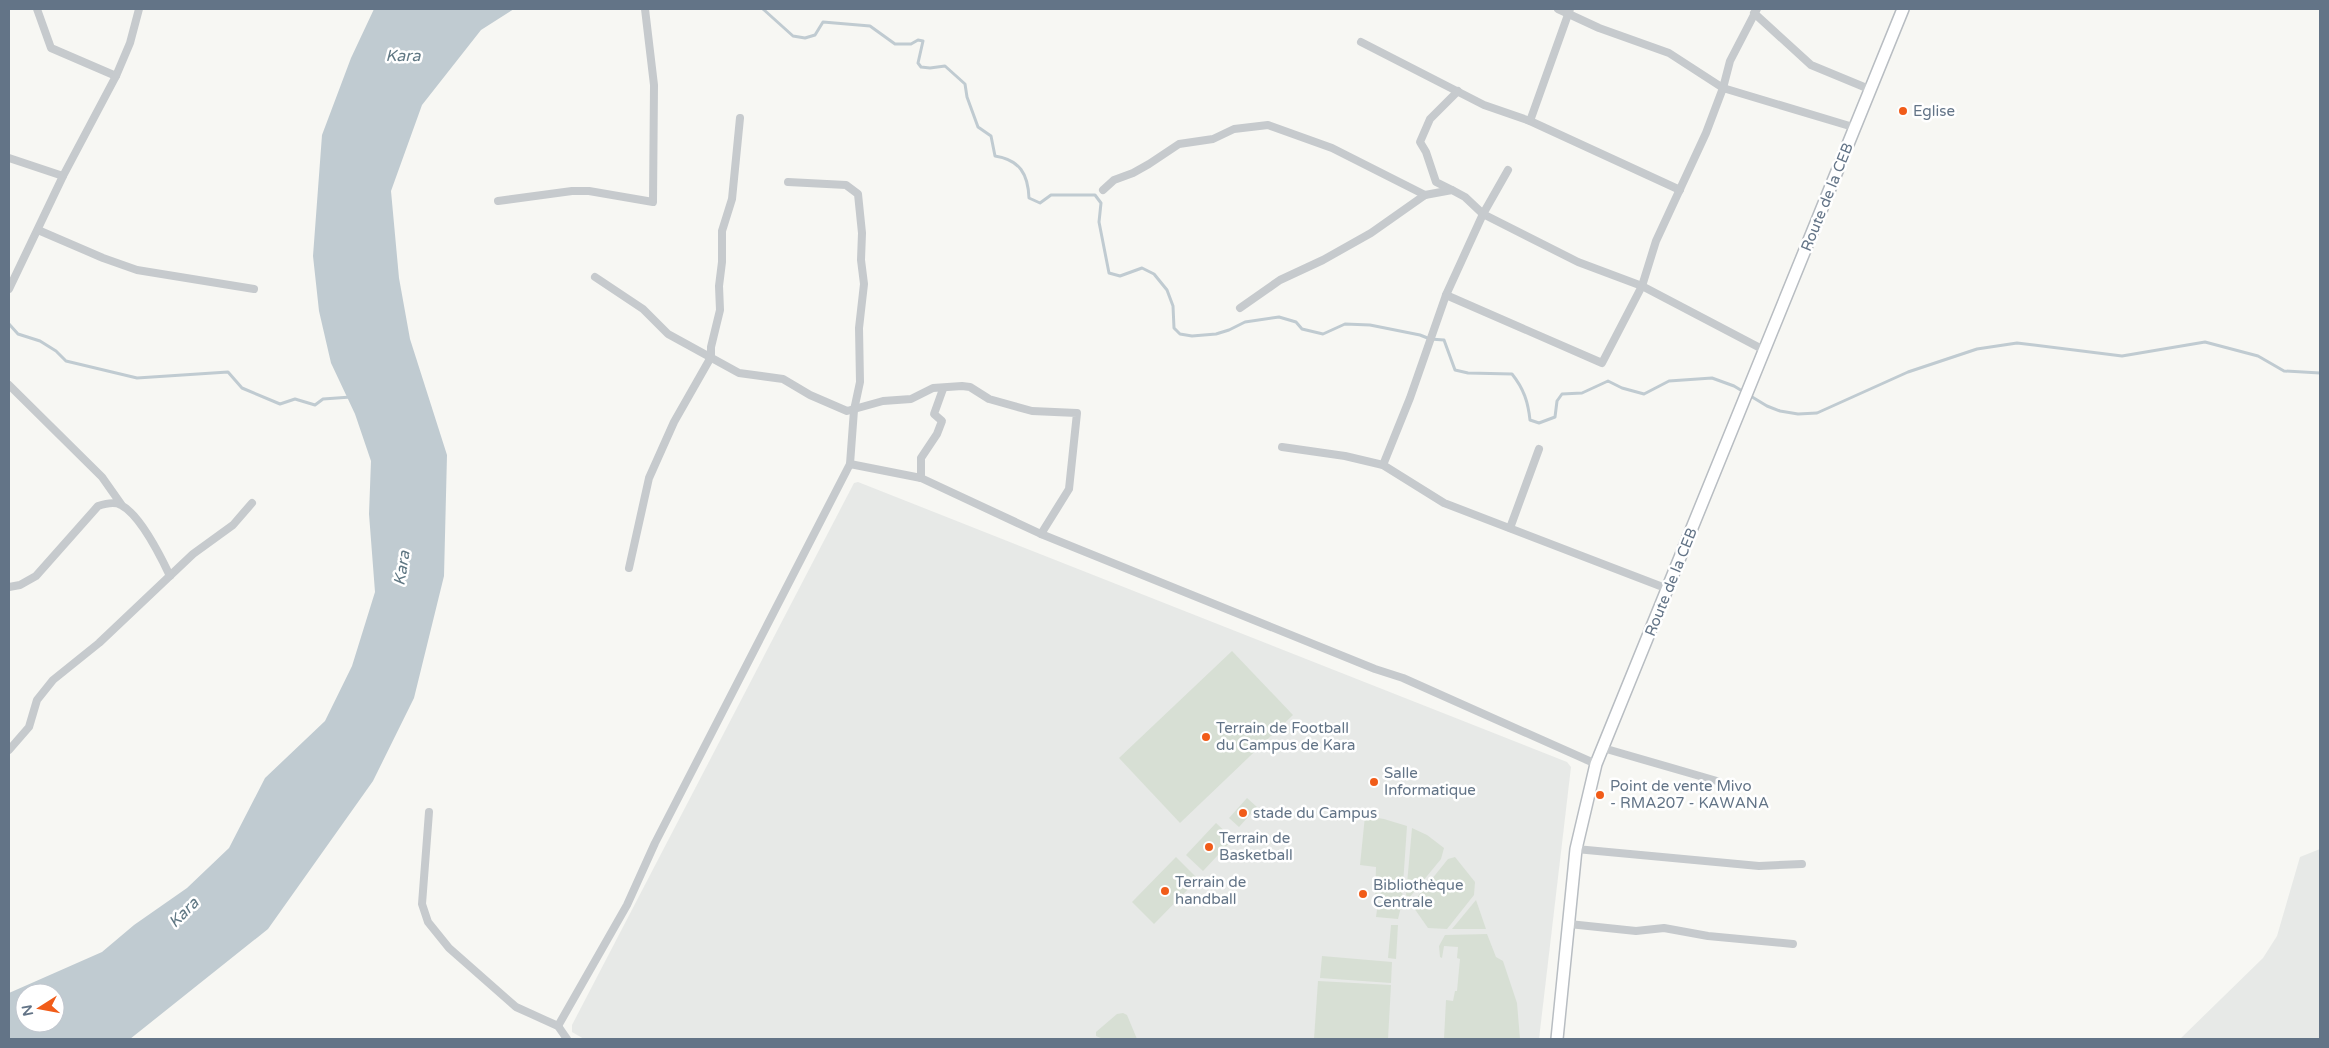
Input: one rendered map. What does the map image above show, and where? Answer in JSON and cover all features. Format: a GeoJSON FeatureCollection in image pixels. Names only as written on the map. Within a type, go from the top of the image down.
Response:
{"type":"FeatureCollection","features":[{"type":"Feature","properties":{"kind":"main road","name":"Route de la CEB"},"geometry":{"type":"LineString","coordinates":[[1557,1039],[1576,849],[1596,764],[1903,9]]}},
{"type":"Feature","properties":{"kind":"street"},"geometry":{"type":"LineString","coordinates":[[37,9],[51,48],[116,76]]}},
{"type":"Feature","properties":{"kind":"street"},"geometry":{"type":"LineString","coordinates":[[9,289],[12,272],[38,230],[63,176],[116,76],[130,43],[139,9]]}},
{"type":"Feature","properties":{"kind":"street"},"geometry":{"type":"LineString","coordinates":[[498,200],[541,194],[589,191],[653,202],[654,84],[645,9]]}},
{"type":"Feature","properties":{"kind":"street"},"geometry":{"type":"LineString","coordinates":[[1558,9],[1569,12],[1599,28],[1669,53],[1724,88],[1854,127]]}},
{"type":"Feature","properties":{"kind":"street"},"geometry":{"type":"LineString","coordinates":[[1446,295],[1602,363],[1642,286],[1656,240],[1724,88],[1730,61],[1755,11],[1776,35],[1811,65],[1869,89]]}},
{"type":"Feature","properties":{"kind":"street"},"geometry":{"type":"LineString","coordinates":[[1530,121],[1569,12]]}},
{"type":"Feature","properties":{"kind":"street"},"geometry":{"type":"LineString","coordinates":[[1361,42],[1484,105],[1530,121],[1680,190]]}},
{"type":"Feature","properties":{"kind":"street"},"geometry":{"type":"LineString","coordinates":[[1458,91],[1430,118],[1420,142],[1426,152],[1436,182],[1465,197],[1483,214],[1578,262],[1642,286],[1764,350]]}},
{"type":"Feature","properties":{"kind":"street"},"geometry":{"type":"LineString","coordinates":[[629,568],[649,478],[674,422],[711,357],[711,347],[720,310],[722,231],[732,199],[740,118]]}},
{"type":"Feature","properties":{"kind":"street"},"geometry":{"type":"LineString","coordinates":[[1103,190],[1114,180],[1133,173],[1179,144],[1213,139],[1234,129],[1268,125],[1332,148],[1424,195]]}},
{"type":"Feature","properties":{"kind":"street"},"geometry":{"type":"LineString","coordinates":[[9,158],[63,176]]}},
{"type":"Feature","properties":{"kind":"street"},"geometry":{"type":"LineString","coordinates":[[1382,465],[1410,398],[1446,295],[1483,214],[1508,170]]}},
{"type":"Feature","properties":{"kind":"street"},"geometry":{"type":"LineString","coordinates":[[558,1026],[627,905],[654,843],[850,464],[854,410],[860,382],[859,328],[864,284],[858,194],[846,185],[788,182]]}},
{"type":"Feature","properties":{"kind":"street"},"geometry":{"type":"LineString","coordinates":[[1240,308],[1280,280],[1323,260],[1371,233],[1424,195],[1452,190]]}},
{"type":"Feature","properties":{"kind":"street"},"geometry":{"type":"LineString","coordinates":[[38,230],[103,258],[137,270],[254,289]]}},
{"type":"Feature","properties":{"kind":"street"},"geometry":{"type":"LineString","coordinates":[[595,277],[642,309],[668,334],[739,373],[782,378],[810,395],[847,411],[883,401],[911,399],[933,388],[943,389],[953,386],[970,387],[989,399],[1032,411],[1077,412],[1069,489],[1041,534]]}},
{"type":"Feature","properties":{"kind":"street"},"geometry":{"type":"LineString","coordinates":[[9,385],[102,477],[121,504],[155,544],[170,576]]}},
{"type":"Feature","properties":{"kind":"street"},"geometry":{"type":"LineString","coordinates":[[921,478],[921,458],[937,434],[942,421],[934,414],[943,389]]}},
{"type":"Feature","properties":{"kind":"street"},"geometry":{"type":"LineString","coordinates":[[1282,447],[1344,456],[1382,465],[1444,503],[1668,589]]}},
{"type":"Feature","properties":{"kind":"street"},"geometry":{"type":"LineString","coordinates":[[1510,528],[1539,449]]}},
{"type":"Feature","properties":{"kind":"street"},"geometry":{"type":"LineString","coordinates":[[850,464],[921,478],[1041,534],[1375,669],[1403,678],[1596,764]]}},
{"type":"Feature","properties":{"kind":"street"},"geometry":{"type":"LineString","coordinates":[[9,588],[20,585],[36,576],[98,506],[110,503],[121,504]]}},
{"type":"Feature","properties":{"kind":"street"},"geometry":{"type":"LineString","coordinates":[[9,750],[29,727],[37,700],[53,680],[99,644],[193,554],[233,525],[252,503]]}},
{"type":"Feature","properties":{"kind":"street"},"geometry":{"type":"LineString","coordinates":[[1603,748],[1717,781]]}},
{"type":"Feature","properties":{"kind":"street"},"geometry":{"type":"LineString","coordinates":[[429,812],[422,904],[428,922],[448,948],[516,1007],[558,1026],[567,1039]]}},
{"type":"Feature","properties":{"kind":"street"},"geometry":{"type":"LineString","coordinates":[[1576,849],[1759,866],[1802,864]]}},
{"type":"Feature","properties":{"kind":"street"},"geometry":{"type":"LineString","coordinates":[[1569,924],[1636,931],[1664,928],[1708,936],[1793,944]]}},
{"type":"Feature","properties":{"kind":"shaded area"},"geometry":{"type":"Polygon","coordinates":[[[858,482],[1567,762],[1571,767],[1539,1039],[584,1039],[572,1032],[572,1025],[854,483],[858,482]]]}},
{"type":"Feature","properties":{"kind":"shaded area","name":"Terrain de Football du Campus de Kara"},"geometry":{"type":"Polygon","coordinates":[[[1232,651],[1293,715],[1180,823],[1119,758],[1232,651]]]}},
{"type":"Feature","properties":{"kind":"shaded area","name":"stade du Campus"},"geometry":{"type":"Polygon","coordinates":[[[1247,798],[1257,807],[1239,827],[1229,818],[1247,798]]]}},
{"type":"Feature","properties":{"kind":"shaded area"},"geometry":{"type":"Polygon","coordinates":[[[1365,816],[1407,826],[1402,899],[1375,898],[1376,867],[1360,865],[1365,816]]]}},
{"type":"Feature","properties":{"kind":"shaded area","name":"Terrain de Basketball"},"geometry":{"type":"Polygon","coordinates":[[[1216,823],[1233,839],[1203,871],[1186,855],[1216,823]]]}},
{"type":"Feature","properties":{"kind":"shaded area"},"geometry":{"type":"Polygon","coordinates":[[[1412,828],[1427,835],[1444,848],[1441,859],[1409,898],[1406,895],[1412,828]]]}},
{"type":"Feature","properties":{"kind":"shaded area"},"geometry":{"type":"Polygon","coordinates":[[[2320,849],[2320,1039],[2180,1039],[2263,958],[2277,936],[2300,857],[2320,849]]]}},
{"type":"Feature","properties":{"kind":"shaded area","name":"Terrain de handball"},"geometry":{"type":"Polygon","coordinates":[[[1176,857],[1198,879],[1154,924],[1132,902],[1176,857]]]}},
{"type":"Feature","properties":{"kind":"shaded area"},"geometry":{"type":"Polygon","coordinates":[[[1455,857],[1475,882],[1474,895],[1447,929],[1428,928],[1414,908],[1415,900],[1448,859],[1455,857]]]}},
{"type":"Feature","properties":{"kind":"shaded area"},"geometry":{"type":"Polygon","coordinates":[[[1476,900],[1486,929],[1452,929],[1476,900]]]}},
{"type":"Feature","properties":{"kind":"shaded area"},"geometry":{"type":"Polygon","coordinates":[[[1378,902],[1402,903],[1398,919],[1376,917],[1378,902]]]}},
{"type":"Feature","properties":{"kind":"shaded area"},"geometry":{"type":"Polygon","coordinates":[[[1391,925],[1398,925],[1396,959],[1388,958],[1391,925]]]}},
{"type":"Feature","properties":{"kind":"shaded area"},"geometry":{"type":"Polygon","coordinates":[[[1487,934],[1496,957],[1503,961],[1517,1003],[1520,1039],[1444,1039],[1446,1000],[1453,1001],[1455,991],[1457,991],[1460,959],[1457,958],[1458,947],[1444,946],[1442,958],[1440,957],[1439,946],[1445,935],[1487,934]]]}},
{"type":"Feature","properties":{"kind":"shaded area"},"geometry":{"type":"Polygon","coordinates":[[[1322,956],[1392,962],[1391,983],[1320,978],[1322,956]]]}},
{"type":"Feature","properties":{"kind":"shaded area"},"geometry":{"type":"Polygon","coordinates":[[[1318,981],[1391,985],[1388,1039],[1314,1039],[1318,981]]]}},
{"type":"Feature","properties":{"kind":"shaded area"},"geometry":{"type":"Polygon","coordinates":[[[1123,1013],[1127,1015],[1137,1039],[1103,1039],[1096,1036],[1096,1032],[1117,1014],[1123,1013]]]}},
{"type":"Feature","properties":{"kind":"water","name":"Kara"},"geometry":{"type":"Polygon","coordinates":[[[374,9],[514,9],[481,30],[422,105],[391,191],[399,278],[410,339],[447,455],[444,576],[414,698],[373,781],[268,929],[130,1039],[9,1039],[9,993],[15,990],[15,1033],[65,1033],[65,983],[32,983],[102,952],[134,925],[187,888],[229,848],[265,778],[325,721],[352,666],[375,592],[369,514],[371,461],[355,414],[331,363],[319,311],[313,256],[322,135],[351,58],[374,9]]]}},
{"type":"Feature","properties":{"kind":"waterway"},"geometry":{"type":"LineString","coordinates":[[763,9],[793,36],[805,38],[815,35],[823,22],[870,26],[895,44],[911,44],[918,40],[923,41],[918,63],[921,67],[945,66],[965,84],[967,97],[978,127],[991,136],[995,156],[1011,161],[1021,170],[1027,182],[1029,198],[1040,203],[1051,195],[1095,195],[1101,203],[1099,222],[1109,273],[1120,276],[1142,268],[1154,274],[1167,290],[1173,306],[1174,328],[1180,334],[1192,336],[1216,334],[1245,322],[1279,317],[1296,322],[1302,329],[1323,334],[1345,324],[1370,325],[1420,335],[1430,339],[1444,340],[1455,370],[1468,373],[1512,374],[1525,396],[1530,420],[1539,423],[1555,417],[1557,401],[1562,394],[1582,393],[1608,381],[1622,388],[1644,394],[1669,381],[1712,378],[1734,386],[1767,406],[1780,411],[1798,414],[1817,413],[1908,372],[1977,349],[2017,343],[2122,356],[2205,342],[2258,356],[2284,371],[2320,373]]}},
{"type":"Feature","properties":{"kind":"waterway"},"geometry":{"type":"LineString","coordinates":[[9,324],[18,334],[40,341],[56,351],[66,361],[137,378],[228,372],[242,388],[280,404],[295,399],[315,405],[323,399],[351,397]]}},
{"type":"Feature","properties":{"kind":"place","name":"Eglise"},"geometry":{"type":"Point","coordinates":[1903,111]}},
{"type":"Feature","properties":{"kind":"place","name":"Terrain de Football du Campus de Kara"},"geometry":{"type":"Point","coordinates":[1206,737]}},
{"type":"Feature","properties":{"kind":"place","name":"Salle Informatique"},"geometry":{"type":"Point","coordinates":[1374,782]}},
{"type":"Feature","properties":{"kind":"place","name":"Point de vente Mivo - RMA207 - KAWANA"},"geometry":{"type":"Point","coordinates":[1600,795]}},
{"type":"Feature","properties":{"kind":"place","name":"stade du Campus"},"geometry":{"type":"Point","coordinates":[1243,813]}},
{"type":"Feature","properties":{"kind":"place","name":"Terrain de Basketball"},"geometry":{"type":"Point","coordinates":[1209,847]}},
{"type":"Feature","properties":{"kind":"place","name":"Terrain de handball"},"geometry":{"type":"Point","coordinates":[1165,891]}},
{"type":"Feature","properties":{"kind":"place","name":"Bibliothèque Centrale"},"geometry":{"type":"Point","coordinates":[1363,894]}}]}
